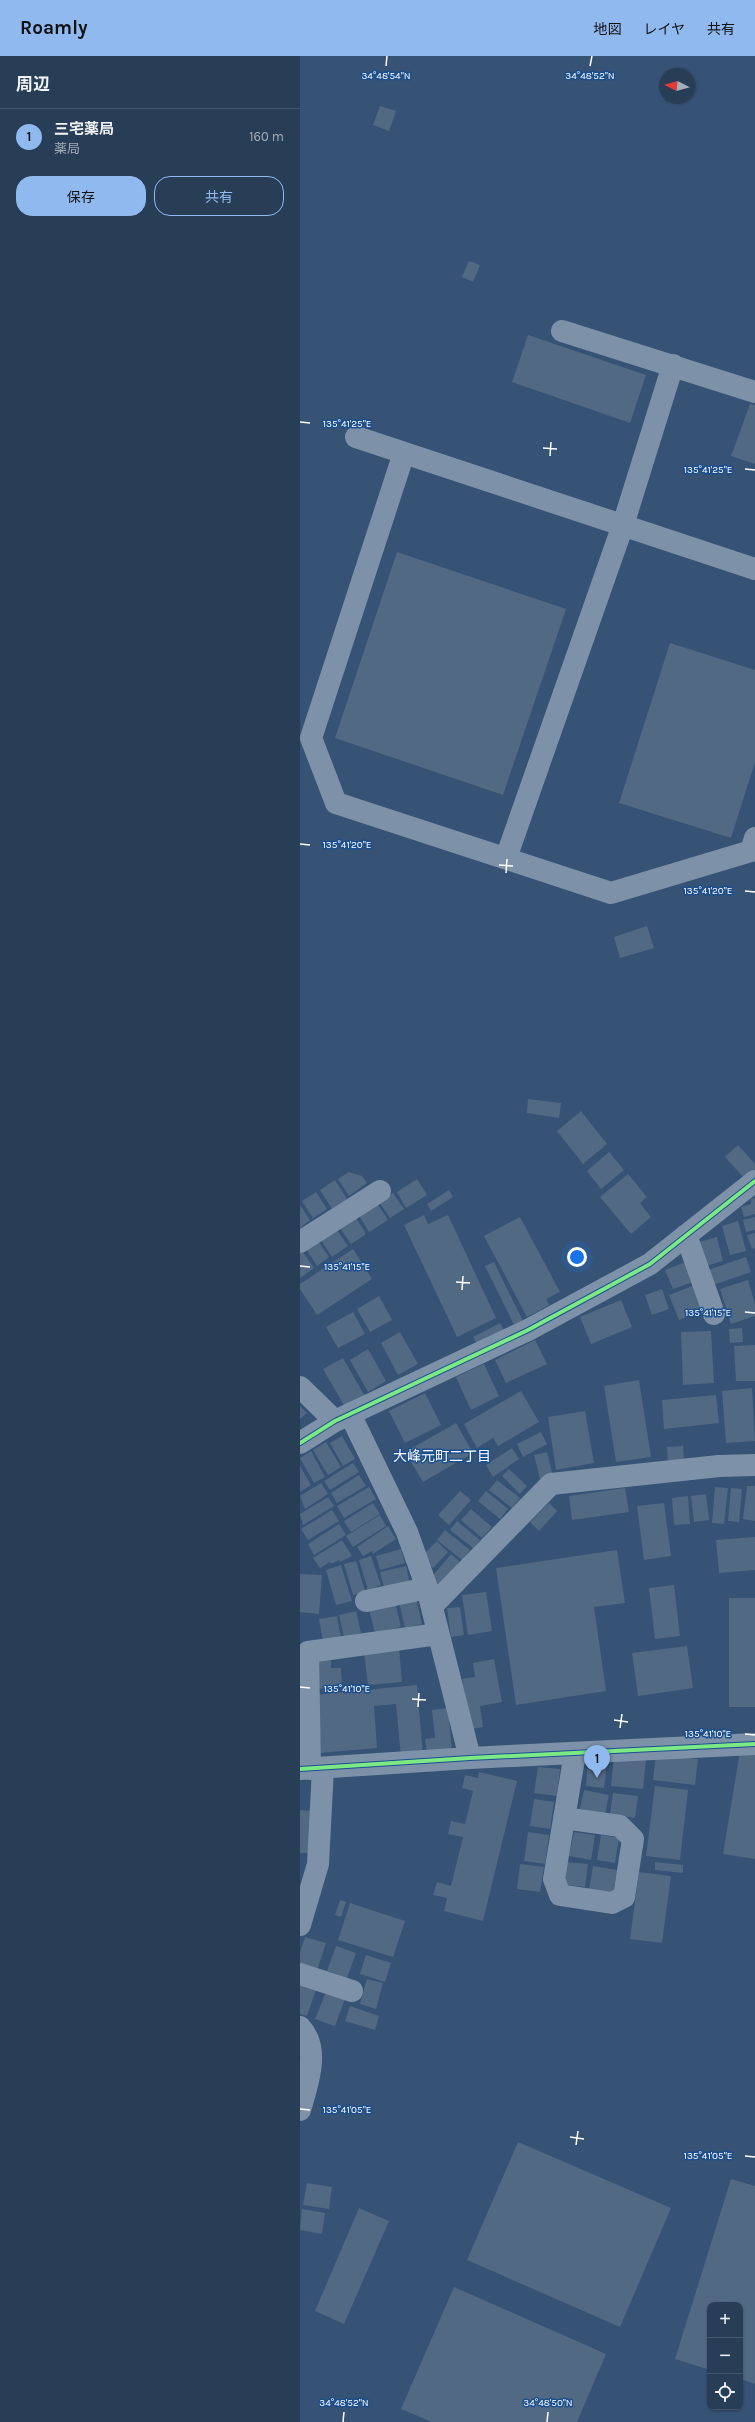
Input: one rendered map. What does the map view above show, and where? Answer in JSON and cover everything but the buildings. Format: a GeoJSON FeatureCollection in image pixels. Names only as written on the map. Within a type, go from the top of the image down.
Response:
{"type":"FeatureCollection","features":[{"type":"Feature","properties":{"kind":"street"},"geometry":{"type":"LineString","coordinates":[[562,331],[755,392]]}},
{"type":"Feature","properties":{"kind":"street"},"geometry":{"type":"LineString","coordinates":[[506,858],[623,525],[673,365]]}},
{"type":"Feature","properties":{"kind":"street"},"geometry":{"type":"LineString","coordinates":[[356,437],[755,569]]}},
{"type":"Feature","properties":{"kind":"street"},"geometry":{"type":"LineString","coordinates":[[404,453],[311,738],[336,803],[611,893],[751,851],[755,838]]}},
{"type":"Feature","properties":{"kind":"street"},"geometry":{"type":"LineString","coordinates":[[300,1443],[342,1418],[528,1330],[650,1264],[755,1181]]}},
{"type":"Feature","properties":{"kind":"street"},"geometry":{"type":"LineString","coordinates":[[300,1242],[380,1191]]}},
{"type":"Feature","properties":{"kind":"street"},"geometry":{"type":"LineString","coordinates":[[686,1235],[714,1314]]}},
{"type":"Feature","properties":{"kind":"street"},"geometry":{"type":"LineString","coordinates":[[300,1387],[342,1418],[407,1532],[430,1597],[470,1758]]}},
{"type":"Feature","properties":{"kind":"street"},"geometry":{"type":"LineString","coordinates":[[366,1601],[430,1597],[551,1484],[719,1466],[755,1466]]}},
{"type":"Feature","properties":{"kind":"street"},"geometry":{"type":"LineString","coordinates":[[300,1925],[318,1864],[311,1769],[308,1652],[438,1634]]}},
{"type":"Feature","properties":{"kind":"street"},"geometry":{"type":"LineString","coordinates":[[311,1769],[470,1758],[755,1744]]}},
{"type":"Feature","properties":{"kind":"street"},"geometry":{"type":"LineString","coordinates":[[564,1818],[620,1826],[633,1839],[624,1897],[612,1903],[560,1895],[554,1879],[564,1818],[575,1753]]}},
{"type":"Feature","properties":{"kind":"street"},"geometry":{"type":"LineString","coordinates":[[300,1974],[352,1991]]}},
{"type":"Feature","properties":{"kind":"street"},"geometry":{"type":"LineString","coordinates":[[300,2027],[304,2032],[312,2055],[300,2110]]}},
{"type":"Feature","properties":{"kind":"cycle path"},"geometry":{"type":"LineString","coordinates":[[300,1443],[335,1421],[528,1330],[650,1264],[755,1181]]}},
{"type":"Feature","properties":{"kind":"cycle path"},"geometry":{"type":"LineString","coordinates":[[300,1769],[470,1758],[755,1744]]}},
{"type":"Feature","properties":{"kind":"place","name":"三宅薬局"},"geometry":{"type":"Point","coordinates":[597,1778]}},
{"type":"Feature","properties":{"kind":"district","name":"大峰元町二丁目"},"geometry":{"type":"Point","coordinates":[442,1456]}}]}
